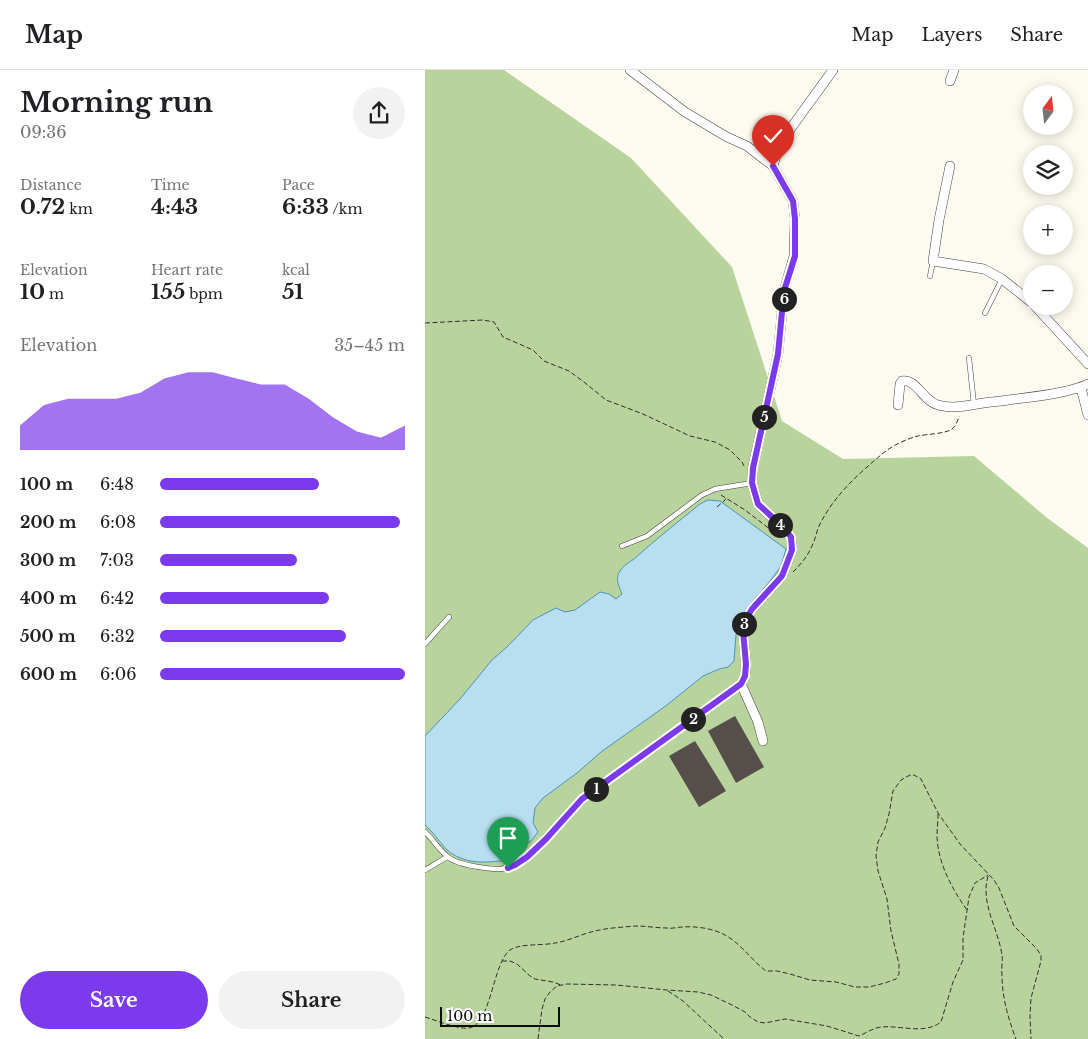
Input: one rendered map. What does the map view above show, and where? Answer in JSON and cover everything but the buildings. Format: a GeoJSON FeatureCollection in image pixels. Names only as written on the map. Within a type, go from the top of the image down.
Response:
{"type":"FeatureCollection","features":[{"type":"Feature","properties":{"kind":"street"},"geometry":{"type":"LineString","coordinates":[[630,70],[685,112],[727,137],[747,146],[773,166],[793,201],[795,256],[784,291],[778,354],[753,468],[752,483],[758,504],[791,537],[792,550],[782,576],[752,609],[744,622],[743,631],[746,664],[745,676],[741,684],[758,722],[763,741]]}},
{"type":"Feature","properties":{"kind":"street"},"geometry":{"type":"LineString","coordinates":[[773,166],[778,149],[791,128],[833,70]]}},
{"type":"Feature","properties":{"kind":"street"},"geometry":{"type":"LineString","coordinates":[[950,81],[954,70]]}},
{"type":"Feature","properties":{"kind":"street"},"geometry":{"type":"LineString","coordinates":[[950,166],[933,261],[984,269],[1002,279],[1023,296]]}},
{"type":"Feature","properties":{"kind":"street"},"geometry":{"type":"LineString","coordinates":[[1043,315],[1088,364]]}},
{"type":"Feature","properties":{"kind":"street"},"geometry":{"type":"LineString","coordinates":[[898,405],[900,384],[902,381],[907,380],[913,383],[929,402],[939,406],[974,405],[1050,395],[1084,386],[1088,415]]}},
{"type":"Feature","properties":{"kind":"lane"},"geometry":{"type":"LineString","coordinates":[[930,276],[933,261]]}},
{"type":"Feature","properties":{"kind":"lane"},"geometry":{"type":"LineString","coordinates":[[985,313],[1002,279]]}},
{"type":"Feature","properties":{"kind":"lane"},"geometry":{"type":"LineString","coordinates":[[969,358],[974,405]]}},
{"type":"Feature","properties":{"kind":"lane"},"geometry":{"type":"LineString","coordinates":[[623,546],[647,536],[702,495],[715,489],[752,483]]}},
{"type":"Feature","properties":{"kind":"lane"},"geometry":{"type":"LineString","coordinates":[[425,644],[449,617]]}},
{"type":"Feature","properties":{"kind":"lane"},"geometry":{"type":"LineString","coordinates":[[425,832],[447,857],[453,861],[499,869],[515,865],[527,857],[546,839],[582,799],[741,684]]}},
{"type":"Feature","properties":{"kind":"lane"},"geometry":{"type":"LineString","coordinates":[[425,870],[447,857]]}},
{"type":"Feature","properties":{"kind":"path"},"geometry":{"type":"LineString","coordinates":[[425,323],[483,320],[494,322],[503,337],[533,350],[544,361],[569,371],[606,400],[643,414],[690,436],[715,442],[730,450],[742,462],[745,469]]}},
{"type":"Feature","properties":{"kind":"path"},"geometry":{"type":"LineString","coordinates":[[791,575],[811,548],[818,528],[839,494],[855,478],[883,453],[897,444],[916,436],[953,429],[958,421],[962,406]]}},
{"type":"Feature","properties":{"kind":"path"},"geometry":{"type":"LineString","coordinates":[[711,492],[727,498],[775,533]]}},
{"type":"Feature","properties":{"kind":"path"},"geometry":{"type":"LineString","coordinates":[[717,507],[727,498]]}},
{"type":"Feature","properties":{"kind":"path"},"geometry":{"type":"LineString","coordinates":[[425,1017],[464,1028],[471,1028],[476,1025],[484,1012],[502,961],[511,949],[519,946],[553,944],[588,932],[610,928],[637,926],[669,929],[693,927],[722,933],[735,942],[766,971],[777,971],[810,980],[836,982],[855,987],[869,987],[885,984],[896,979],[899,974],[899,964],[891,932],[887,899],[878,871],[876,856],[889,814],[893,791],[901,780],[914,775],[921,779],[938,813],[960,844],[994,880],[1014,926],[1041,954],[1041,962],[1031,998],[1031,1039]]}},
{"type":"Feature","properties":{"kind":"path"},"geometry":{"type":"LineString","coordinates":[[938,813],[937,838],[943,866],[967,910]]}},
{"type":"Feature","properties":{"kind":"path"},"geometry":{"type":"LineString","coordinates":[[539,1039],[541,1009],[545,999],[557,986],[567,984],[616,985],[697,992],[711,995],[745,1012],[758,1022],[765,1023],[785,1019],[827,1026],[859,1036],[874,1028],[919,1029],[935,1026],[941,1022],[953,982],[963,960],[963,938],[969,897],[975,883],[988,875]]}},
{"type":"Feature","properties":{"kind":"path"},"geometry":{"type":"LineString","coordinates":[[988,875],[986,883],[987,904],[1002,956],[1001,974],[1006,1011],[1016,1039]]}},
{"type":"Feature","properties":{"kind":"path"},"geometry":{"type":"LineString","coordinates":[[502,961],[510,961],[517,964],[535,979],[561,985]]}},
{"type":"Feature","properties":{"kind":"path"},"geometry":{"type":"LineString","coordinates":[[667,990],[683,1001],[724,1039]]}},
{"type":"Feature","properties":{"kind":"green space"},"geometry":{"type":"Polygon","coordinates":[[[425,70],[504,70],[631,158],[732,267],[782,421],[843,459],[974,456],[1046,517],[1088,548],[1088,1039],[425,1039],[425,70]]]}},
{"type":"Feature","properties":{"kind":"water"},"geometry":{"type":"Polygon","coordinates":[[[708,500],[720,501],[786,549],[781,566],[746,610],[739,624],[734,661],[728,667],[703,676],[543,798],[535,808],[533,823],[538,832],[531,841],[521,846],[507,860],[475,862],[460,858],[446,849],[425,825],[425,736],[460,699],[492,660],[533,620],[556,608],[565,612],[575,610],[600,592],[609,594],[616,599],[622,594],[618,578],[619,572],[700,504],[708,500]]]}},
{"type":"Feature","properties":{"kind":"route"},"geometry":{"type":"LineString","coordinates":[[508,868],[527,857],[582,799],[741,684],[745,676],[744,622],[752,609],[782,576],[792,550],[791,537],[758,504],[752,483],[753,468],[778,354],[784,291],[795,256],[793,201],[773,166]]}}]}
